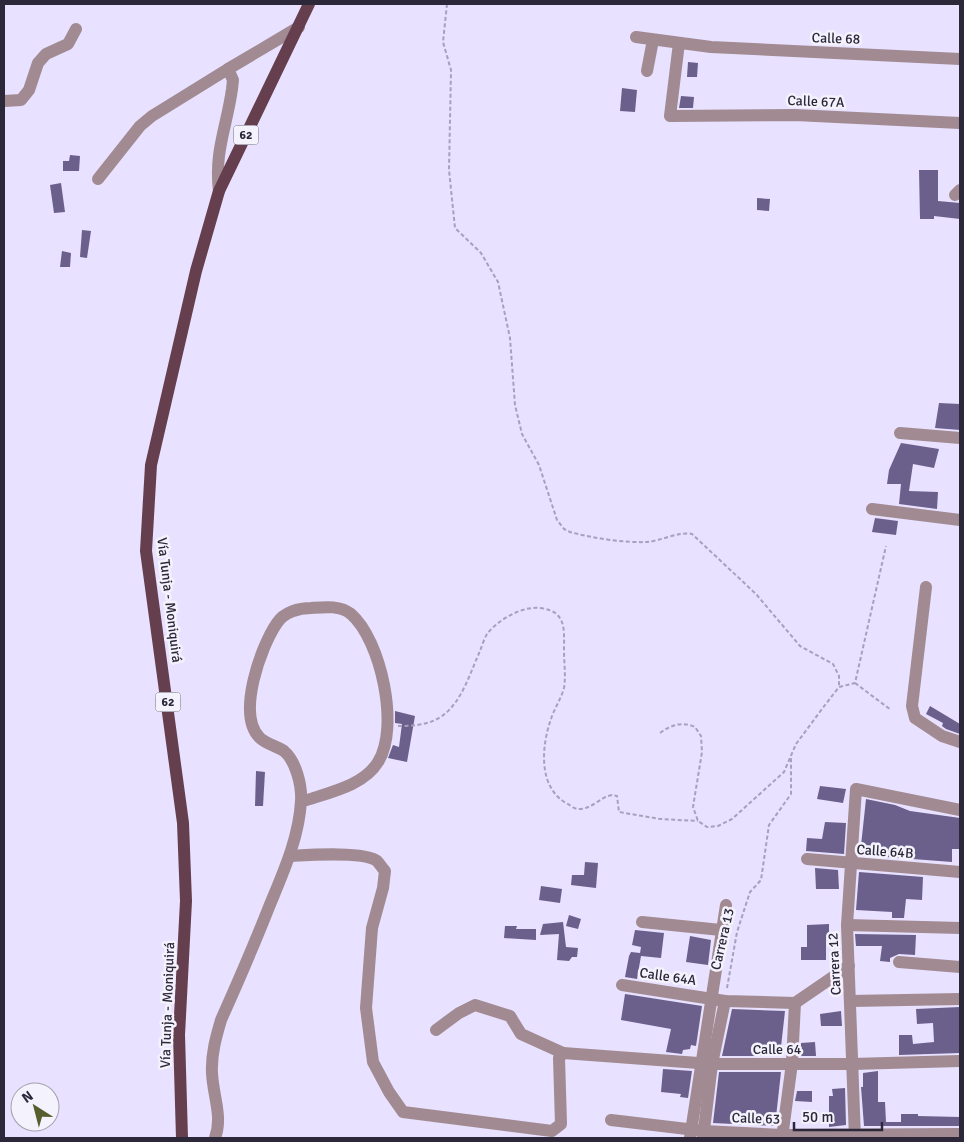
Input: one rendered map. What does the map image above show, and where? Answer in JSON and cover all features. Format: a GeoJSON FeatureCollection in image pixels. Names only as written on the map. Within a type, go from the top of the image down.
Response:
{"type":"FeatureCollection","features":[{"type":"Feature","properties":{"kind":"main road","name":"Vía Tunja - Moniquirá"},"geometry":{"type":"LineString","coordinates":[[182,1138],[179,1035],[186,901],[183,823],[146,551],[146,507],[150,465],[196,271],[219,191],[309,4]]}},
{"type":"Feature","properties":{"kind":"street"},"geometry":{"type":"LineString","coordinates":[[98,179],[140,126],[152,116],[298,27]]}},
{"type":"Feature","properties":{"kind":"street"},"geometry":{"type":"LineString","coordinates":[[4,101],[21,100],[28,90],[38,63],[46,54],[68,44],[76,28]]}},
{"type":"Feature","properties":{"kind":"street","name":"Calle 68"},"geometry":{"type":"LineString","coordinates":[[636,37],[712,47],[960,59]]}},
{"type":"Feature","properties":{"kind":"street"},"geometry":{"type":"LineString","coordinates":[[647,72],[653,40]]}},
{"type":"Feature","properties":{"kind":"street","name":"Calle 67A"},"geometry":{"type":"LineString","coordinates":[[679,43],[670,116],[795,115],[960,123]]}},
{"type":"Feature","properties":{"kind":"street"},"geometry":{"type":"LineString","coordinates":[[219,191],[216,169],[232,89],[232,80],[228,69]]}},
{"type":"Feature","properties":{"kind":"street"},"geometry":{"type":"LineString","coordinates":[[900,433],[960,438]]}},
{"type":"Feature","properties":{"kind":"street"},"geometry":{"type":"LineString","coordinates":[[872,509],[960,520]]}},
{"type":"Feature","properties":{"kind":"street"},"geometry":{"type":"LineString","coordinates":[[926,586],[912,706],[915,718],[920,722],[942,736],[960,742]]}},
{"type":"Feature","properties":{"kind":"street"},"geometry":{"type":"LineString","coordinates":[[215,1138],[220,1125],[212,1073],[214,1046],[221,1020],[290,856],[301,802],[296,770],[285,752],[260,738],[252,724],[249,708],[264,650],[278,621],[297,608],[332,606],[350,613],[363,630],[378,660],[387,701],[385,744],[378,762],[366,775],[352,784],[301,802]]}},
{"type":"Feature","properties":{"kind":"street","name":"Carrera 12"},"geometry":{"type":"LineString","coordinates":[[855,1136],[847,925],[856,789],[960,810]]}},
{"type":"Feature","properties":{"kind":"street"},"geometry":{"type":"LineString","coordinates":[[290,856],[345,855],[367,857],[376,860],[385,871],[383,888],[372,928],[366,1008],[373,1062],[402,1112],[552,1130],[561,1124],[559,1058],[563,1053]]}},
{"type":"Feature","properties":{"kind":"street","name":"Calle 64B"},"geometry":{"type":"LineString","coordinates":[[807,859],[960,872]]}},
{"type":"Feature","properties":{"kind":"street","name":"Carrera 13"},"geometry":{"type":"LineString","coordinates":[[697,1134],[719,999],[721,930],[726,905]]}},
{"type":"Feature","properties":{"kind":"street"},"geometry":{"type":"LineString","coordinates":[[642,922],[721,930]]}},
{"type":"Feature","properties":{"kind":"street"},"geometry":{"type":"LineString","coordinates":[[847,925],[960,928]]}},
{"type":"Feature","properties":{"kind":"street"},"geometry":{"type":"LineString","coordinates":[[899,962],[960,967]]}},
{"type":"Feature","properties":{"kind":"street"},"geometry":{"type":"LineString","coordinates":[[782,1136],[792,1063],[796,1004],[849,966]]}},
{"type":"Feature","properties":{"kind":"street","name":"Calle 64A"},"geometry":{"type":"LineString","coordinates":[[622,985],[719,999],[796,1004]]}},
{"type":"Feature","properties":{"kind":"street"},"geometry":{"type":"LineString","coordinates":[[850,1001],[960,999]]}},
{"type":"Feature","properties":{"kind":"street","name":"Calle 64"},"geometry":{"type":"LineString","coordinates":[[436,1030],[459,1013],[475,1005],[510,1016],[521,1034],[563,1053],[571,1052],[593,1056],[707,1064],[852,1064],[960,1061]]}},
{"type":"Feature","properties":{"kind":"street","name":"Calle 63"},"geometry":{"type":"LineString","coordinates":[[611,1120],[697,1134],[782,1136],[960,1134]]}},
{"type":"Feature","properties":{"kind":"path"},"geometry":{"type":"LineString","coordinates":[[386,726],[415,726],[443,716],[463,690],[487,634],[509,616],[524,609],[540,608],[559,617],[564,626],[566,669],[564,685],[550,720],[544,749],[547,782],[552,792],[558,799],[577,809],[589,807],[612,795],[617,796],[619,812],[660,819],[698,821],[707,827],[718,826],[732,819],[784,772],[796,744],[839,687],[839,676],[833,664],[800,646],[756,594],[692,534],[687,533],[662,540],[634,542],[570,532],[564,529],[557,520],[539,465],[522,434],[515,405],[510,338],[498,282],[482,253],[454,228],[449,170],[451,70],[443,42],[447,4]]}},
{"type":"Feature","properties":{"kind":"path"},"geometry":{"type":"LineString","coordinates":[[855,683],[886,546]]}},
{"type":"Feature","properties":{"kind":"path"},"geometry":{"type":"LineString","coordinates":[[839,687],[855,683]]}},
{"type":"Feature","properties":{"kind":"path"},"geometry":{"type":"LineString","coordinates":[[855,683],[891,710]]}},
{"type":"Feature","properties":{"kind":"path"},"geometry":{"type":"LineString","coordinates":[[660,733],[669,727],[686,723],[696,727],[702,736],[702,752],[692,801],[698,821]]}},
{"type":"Feature","properties":{"kind":"path","name":"Carrera 13"},"geometry":{"type":"LineString","coordinates":[[719,999],[750,892],[760,880],[769,825],[791,794],[791,757]]}},
{"type":"Feature","properties":{"kind":"building"},"geometry":{"type":"Polygon","coordinates":[[[688,62],[698,63],[697,77],[687,77],[688,62]]]}},
{"type":"Feature","properties":{"kind":"building"},"geometry":{"type":"Polygon","coordinates":[[[622,88],[637,90],[635,112],[620,111],[622,88]]]}},
{"type":"Feature","properties":{"kind":"building"},"geometry":{"type":"Polygon","coordinates":[[[681,96],[694,97],[693,108],[679,108],[681,96]]]}},
{"type":"Feature","properties":{"kind":"building"},"geometry":{"type":"Polygon","coordinates":[[[70,155],[80,156],[79,171],[63,171],[63,161],[69,161],[70,155]]]}},
{"type":"Feature","properties":{"kind":"building"},"geometry":{"type":"Polygon","coordinates":[[[919,170],[938,170],[938,201],[960,203],[960,219],[934,216],[934,219],[920,219],[919,170]]]}},
{"type":"Feature","properties":{"kind":"building"},"geometry":{"type":"Polygon","coordinates":[[[61,183],[65,212],[54,213],[50,185],[61,183]]]}},
{"type":"Feature","properties":{"kind":"building"},"geometry":{"type":"Polygon","coordinates":[[[757,198],[770,199],[769,211],[757,210],[757,198]]]}},
{"type":"Feature","properties":{"kind":"building"},"geometry":{"type":"Polygon","coordinates":[[[82,230],[91,231],[87,258],[80,257],[82,230]]]}},
{"type":"Feature","properties":{"kind":"building"},"geometry":{"type":"Polygon","coordinates":[[[62,251],[71,253],[70,267],[60,267],[62,251]]]}},
{"type":"Feature","properties":{"kind":"building"},"geometry":{"type":"Polygon","coordinates":[[[939,403],[960,404],[960,430],[935,428],[939,403]]]}},
{"type":"Feature","properties":{"kind":"building"},"geometry":{"type":"Polygon","coordinates":[[[901,443],[939,449],[934,468],[913,464],[909,491],[938,492],[937,509],[899,504],[901,484],[887,484],[889,470],[901,443]]]}},
{"type":"Feature","properties":{"kind":"building"},"geometry":{"type":"Polygon","coordinates":[[[875,518],[898,521],[896,535],[872,532],[875,518]]]}},
{"type":"Feature","properties":{"kind":"building"},"geometry":{"type":"Polygon","coordinates":[[[930,706],[960,724],[960,734],[946,729],[942,726],[943,723],[926,714],[930,706]]]}},
{"type":"Feature","properties":{"kind":"building"},"geometry":{"type":"Polygon","coordinates":[[[395,711],[415,716],[407,762],[388,758],[393,745],[399,747],[402,724],[395,723],[395,711]]]}},
{"type":"Feature","properties":{"kind":"building"},"geometry":{"type":"Polygon","coordinates":[[[256,771],[265,772],[263,806],[255,806],[256,771]]]}},
{"type":"Feature","properties":{"kind":"building"},"geometry":{"type":"Polygon","coordinates":[[[820,786],[846,789],[843,803],[817,799],[820,786]]]}},
{"type":"Feature","properties":{"kind":"building"},"geometry":{"type":"Polygon","coordinates":[[[866,799],[895,805],[910,811],[960,818],[960,849],[952,849],[952,862],[860,855],[866,799]]]}},
{"type":"Feature","properties":{"kind":"building"},"geometry":{"type":"Polygon","coordinates":[[[825,822],[846,823],[844,854],[806,851],[807,838],[822,839],[825,822]]]}},
{"type":"Feature","properties":{"kind":"building"},"geometry":{"type":"Polygon","coordinates":[[[585,862],[598,863],[596,888],[571,885],[572,875],[584,875],[585,862]]]}},
{"type":"Feature","properties":{"kind":"building"},"geometry":{"type":"Polygon","coordinates":[[[815,868],[838,870],[839,889],[816,889],[815,868]]]}},
{"type":"Feature","properties":{"kind":"building"},"geometry":{"type":"Polygon","coordinates":[[[859,872],[923,877],[922,900],[906,899],[904,918],[892,918],[892,912],[856,910],[859,872]]]}},
{"type":"Feature","properties":{"kind":"building"},"geometry":{"type":"Polygon","coordinates":[[[541,886],[562,889],[560,903],[539,900],[541,886]]]}},
{"type":"Feature","properties":{"kind":"building"},"geometry":{"type":"Polygon","coordinates":[[[569,915],[581,919],[578,929],[566,926],[569,915]]]}},
{"type":"Feature","properties":{"kind":"building"},"geometry":{"type":"Polygon","coordinates":[[[563,922],[566,947],[578,948],[577,957],[572,957],[569,961],[557,960],[559,934],[540,935],[543,924],[563,922]]]}},
{"type":"Feature","properties":{"kind":"building"},"geometry":{"type":"Polygon","coordinates":[[[829,924],[829,938],[826,938],[826,960],[801,960],[801,947],[807,947],[807,925],[829,924]]]}},
{"type":"Feature","properties":{"kind":"building"},"geometry":{"type":"Polygon","coordinates":[[[505,926],[517,926],[516,929],[536,929],[536,940],[504,938],[505,926]]]}},
{"type":"Feature","properties":{"kind":"building"},"geometry":{"type":"Polygon","coordinates":[[[635,930],[664,933],[661,958],[641,956],[637,979],[625,977],[631,952],[640,953],[641,947],[632,945],[635,930]]]}},
{"type":"Feature","properties":{"kind":"building"},"geometry":{"type":"Polygon","coordinates":[[[855,934],[916,935],[915,955],[899,954],[890,958],[890,962],[880,961],[882,946],[856,946],[855,934]]]}},
{"type":"Feature","properties":{"kind":"building"},"geometry":{"type":"Polygon","coordinates":[[[690,936],[711,940],[708,965],[686,962],[690,936]]]}},
{"type":"Feature","properties":{"kind":"building"},"geometry":{"type":"Polygon","coordinates":[[[625,994],[702,1006],[696,1046],[691,1045],[690,1049],[683,1050],[682,1054],[666,1052],[671,1029],[621,1020],[625,994]]]}},
{"type":"Feature","properties":{"kind":"building"},"geometry":{"type":"Polygon","coordinates":[[[960,1007],[960,1053],[899,1055],[899,1035],[912,1035],[913,1044],[934,1042],[933,1023],[917,1024],[916,1009],[960,1007]]]}},
{"type":"Feature","properties":{"kind":"building"},"geometry":{"type":"Polygon","coordinates":[[[732,1009],[785,1011],[780,1056],[722,1056],[732,1009]]]}},
{"type":"Feature","properties":{"kind":"building"},"geometry":{"type":"Polygon","coordinates":[[[841,1011],[842,1026],[821,1026],[820,1014],[841,1011]]]}},
{"type":"Feature","properties":{"kind":"building"},"geometry":{"type":"Polygon","coordinates":[[[815,1042],[816,1056],[800,1056],[801,1043],[815,1042]]]}},
{"type":"Feature","properties":{"kind":"building"},"geometry":{"type":"Polygon","coordinates":[[[663,1069],[692,1071],[688,1098],[680,1097],[681,1094],[661,1092],[663,1069]]]}},
{"type":"Feature","properties":{"kind":"building"},"geometry":{"type":"Polygon","coordinates":[[[878,1071],[878,1102],[885,1102],[886,1122],[901,1122],[901,1114],[918,1114],[918,1116],[960,1117],[960,1126],[864,1126],[861,1087],[863,1087],[863,1073],[878,1071]]]}},
{"type":"Feature","properties":{"kind":"building"},"geometry":{"type":"Polygon","coordinates":[[[719,1072],[781,1072],[775,1126],[713,1123],[719,1072]]]}},
{"type":"Feature","properties":{"kind":"building"},"geometry":{"type":"Polygon","coordinates":[[[845,1088],[846,1125],[829,1127],[829,1096],[833,1096],[832,1089],[845,1088]]]}},
{"type":"Feature","properties":{"kind":"building"},"geometry":{"type":"Polygon","coordinates":[[[797,1091],[812,1091],[812,1102],[795,1101],[797,1091]]]}}]}
